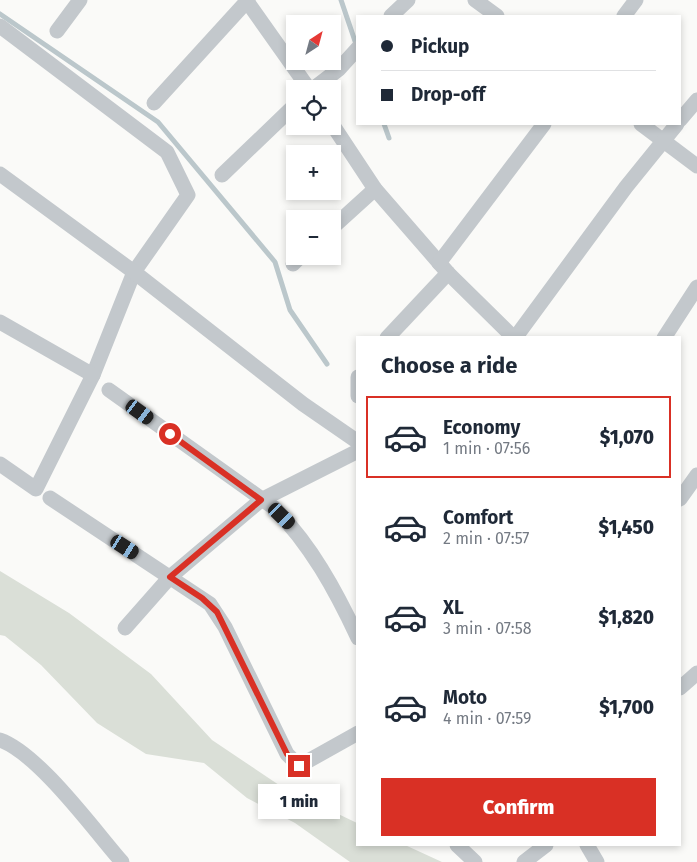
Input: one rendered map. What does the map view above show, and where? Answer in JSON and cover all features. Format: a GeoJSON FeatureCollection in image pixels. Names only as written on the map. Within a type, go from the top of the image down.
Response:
{"type":"FeatureCollection","features":[{"type":"Feature","properties":{"kind":"street"},"geometry":{"type":"LineString","coordinates":[[57,31],[80,0]]}},
{"type":"Feature","properties":{"kind":"street"},"geometry":{"type":"LineString","coordinates":[[154,103],[247,0],[305,80]]}},
{"type":"Feature","properties":{"kind":"street"},"geometry":{"type":"LineString","coordinates":[[392,15],[408,0]]}},
{"type":"Feature","properties":{"kind":"street"},"geometry":{"type":"LineString","coordinates":[[625,15],[636,0]]}},
{"type":"Feature","properties":{"kind":"street"},"geometry":{"type":"LineString","coordinates":[[0,26],[168,152],[188,195],[134,272],[93,375],[36,489],[0,464]]}},
{"type":"Feature","properties":{"kind":"street"},"geometry":{"type":"LineString","coordinates":[[324,80],[339,69],[356,50]]}},
{"type":"Feature","properties":{"kind":"street"},"geometry":{"type":"LineString","coordinates":[[681,119],[697,100]]}},
{"type":"Feature","properties":{"kind":"street"},"geometry":{"type":"LineString","coordinates":[[222,175],[286,114]]}},
{"type":"Feature","properties":{"kind":"street"},"geometry":{"type":"LineString","coordinates":[[388,336],[443,268],[543,125]]}},
{"type":"Feature","properties":{"kind":"street"},"geometry":{"type":"LineString","coordinates":[[642,125],[697,166]]}},
{"type":"Feature","properties":{"kind":"street"},"geometry":{"type":"LineString","coordinates":[[516,336],[675,125]]}},
{"type":"Feature","properties":{"kind":"street"},"geometry":{"type":"LineString","coordinates":[[339,135],[375,189],[443,268],[512,336]]}},
{"type":"Feature","properties":{"kind":"street"},"geometry":{"type":"LineString","coordinates":[[0,174],[134,272],[303,404],[356,441]]}},
{"type":"Feature","properties":{"kind":"street"},"geometry":{"type":"LineString","coordinates":[[341,220],[375,189]]}},
{"type":"Feature","properties":{"kind":"street"},"geometry":{"type":"LineString","coordinates":[[665,336],[697,287]]}},
{"type":"Feature","properties":{"kind":"street"},"geometry":{"type":"LineString","coordinates":[[0,322],[93,375]]}},
{"type":"Feature","properties":{"kind":"street"},"geometry":{"type":"LineString","coordinates":[[110,390],[273,507],[301,538],[342,606],[356,634]]}},
{"type":"Feature","properties":{"kind":"street"},"geometry":{"type":"LineString","coordinates":[[125,628],[170,577],[261,500],[356,452]]}},
{"type":"Feature","properties":{"kind":"street"},"geometry":{"type":"LineString","coordinates":[[686,494],[697,475]]}},
{"type":"Feature","properties":{"kind":"street"},"geometry":{"type":"LineString","coordinates":[[50,498],[202,598],[217,612],[287,754],[299,766],[356,734]]}},
{"type":"Feature","properties":{"kind":"street"},"geometry":{"type":"LineString","coordinates":[[0,740],[18,749],[44,772],[122,862]]}},
{"type":"Feature","properties":{"kind":"street"},"geometry":{"type":"LineString","coordinates":[[458,846],[475,862]]}},
{"type":"Feature","properties":{"kind":"street"},"geometry":{"type":"LineString","coordinates":[[524,862],[545,846]]}},
{"type":"Feature","properties":{"kind":"street"},"geometry":{"type":"LineString","coordinates":[[588,846],[597,862]]}},
{"type":"Feature","properties":{"kind":"shaded area"},"geometry":{"type":"Polygon","coordinates":[[[0,571],[69,613],[151,674],[212,740],[282,787],[356,823],[356,846],[407,846],[442,862],[350,862],[295,823],[247,798],[204,763],[146,754],[97,723],[41,665],[5,636],[0,635],[0,571]]]}},
{"type":"Feature","properties":{"kind":"waterway"},"geometry":{"type":"LineString","coordinates":[[341,0],[356,44]]}},
{"type":"Feature","properties":{"kind":"waterway"},"geometry":{"type":"LineString","coordinates":[[0,14],[158,122],[275,262],[290,310],[327,364]]}},
{"type":"Feature","properties":{"kind":"waterway"},"geometry":{"type":"LineString","coordinates":[[384,125],[389,138]]}},
{"type":"Feature","properties":{"kind":"route"},"geometry":{"type":"LineString","coordinates":[[170,434],[261,500],[170,577],[202,598],[217,612],[287,754],[299,766]]}}]}
